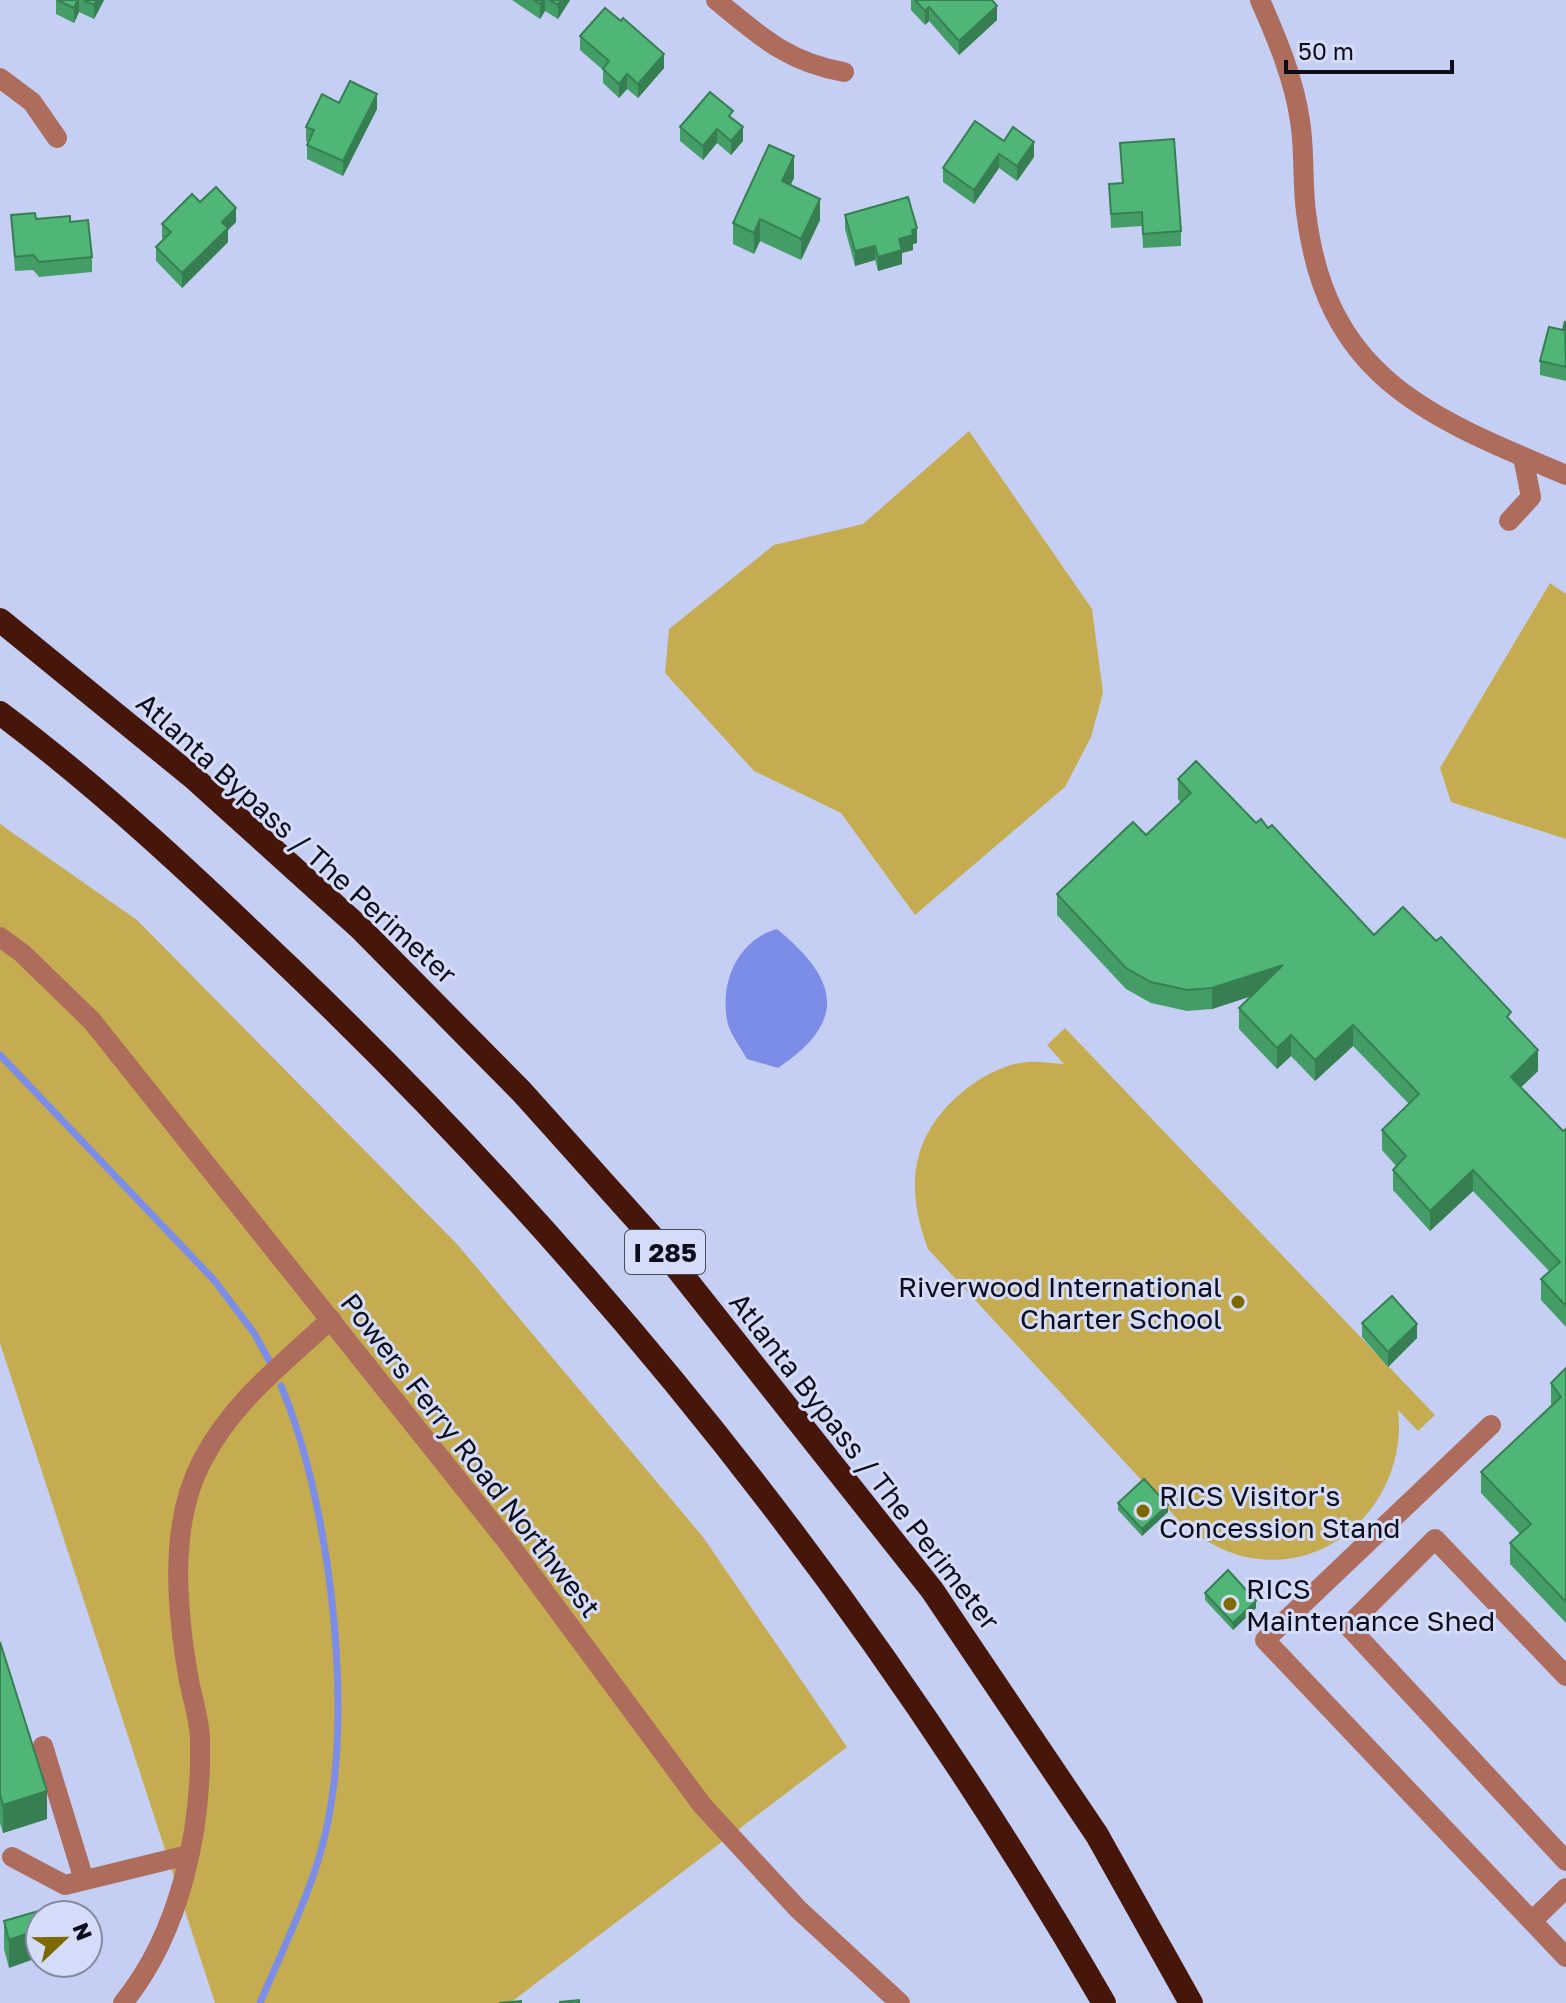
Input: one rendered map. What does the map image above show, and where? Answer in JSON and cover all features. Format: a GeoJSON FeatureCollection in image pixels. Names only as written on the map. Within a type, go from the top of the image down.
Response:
{"type":"FeatureCollection","features":[{"type":"Feature","properties":{"kind":"highway","name":"Atlanta Bypass / The Perimeter"},"geometry":{"type":"LineString","coordinates":[[0,620],[195,779],[360,928],[522,1092],[653,1238],[932,1590],[1097,1835],[1191,2003]]}},
{"type":"Feature","properties":{"kind":"highway","name":"I 285"},"geometry":{"type":"LineString","coordinates":[[0,713],[45,747],[209,891],[340,1016],[462,1138],[626,1320],[809,1551],[928,1719],[1040,1891],[1104,2003]]}},
{"type":"Feature","properties":{"kind":"street"},"geometry":{"type":"LineString","coordinates":[[716,0],[779,51],[811,66],[844,72]]}},
{"type":"Feature","properties":{"kind":"street"},"geometry":{"type":"LineString","coordinates":[[1260,0],[1292,84],[1300,122],[1306,212],[1315,261],[1330,304],[1355,345],[1383,379],[1408,400],[1566,475]]}},
{"type":"Feature","properties":{"kind":"street"},"geometry":{"type":"LineString","coordinates":[[0,78],[32,102],[57,138]]}},
{"type":"Feature","properties":{"kind":"street"},"geometry":{"type":"LineString","coordinates":[[1509,521],[1531,497],[1523,457]]}},
{"type":"Feature","properties":{"kind":"street","name":"Powers Ferry Road Northwest"},"geometry":{"type":"LineString","coordinates":[[0,937],[22,953],[92,1021],[509,1544],[702,1805],[798,1909],[900,2003]]}},
{"type":"Feature","properties":{"kind":"street"},"geometry":{"type":"LineString","coordinates":[[123,2003],[167,1925],[180,1893],[188,1855],[200,1739],[179,1603],[187,1505],[200,1464],[226,1421],[283,1359],[331,1319]]}},
{"type":"Feature","properties":{"kind":"street"},"geometry":{"type":"LineString","coordinates":[[1491,1425],[1265,1640],[1566,1957]]}},
{"type":"Feature","properties":{"kind":"street"},"geometry":{"type":"LineString","coordinates":[[1566,1676],[1435,1539],[1348,1626],[1566,1861]]}},
{"type":"Feature","properties":{"kind":"street"},"geometry":{"type":"LineString","coordinates":[[43,1746],[84,1880]]}},
{"type":"Feature","properties":{"kind":"street"},"geometry":{"type":"LineString","coordinates":[[12,1857],[65,1885],[188,1855]]}},
{"type":"Feature","properties":{"kind":"street"},"geometry":{"type":"LineString","coordinates":[[1532,1921],[1566,1888]]}},
{"type":"Feature","properties":{"kind":"shaded area"},"geometry":{"type":"Polygon","coordinates":[[[969,431],[1092,609],[1103,693],[1091,737],[1065,787],[915,915],[841,813],[754,771],[665,673],[669,629],[774,545],[863,524],[969,431]]]}},
{"type":"Feature","properties":{"kind":"shaded area"},"geometry":{"type":"Polygon","coordinates":[[[1550,583],[1566,594],[1566,839],[1451,802],[1440,768],[1550,583]]]}},
{"type":"Feature","properties":{"kind":"shaded area"},"geometry":{"type":"Polygon","coordinates":[[[0,824],[137,920],[457,1244],[703,1537],[847,1747],[510,2003],[215,2003],[0,1343],[0,824]]]}},
{"type":"Feature","properties":{"kind":"shaded area"},"geometry":{"type":"Polygon","coordinates":[[[1065,1028],[1435,1415],[1418,1431],[1398,1410],[1398,1440],[1392,1468],[1380,1495],[1363,1518],[1342,1537],[1317,1551],[1289,1559],[1237,1555],[1217,1547],[1181,1523],[928,1249],[920,1226],[915,1182],[923,1142],[933,1124],[966,1089],[995,1071],[1027,1062],[1064,1064],[1047,1045],[1065,1028]]]}},
{"type":"Feature","properties":{"kind":"water"},"geometry":{"type":"Polygon","coordinates":[[[777,929],[813,966],[823,983],[827,1000],[825,1017],[816,1034],[801,1051],[778,1068],[747,1059],[730,1030],[726,1005],[729,977],[742,952],[763,934],[777,929]]]}},
{"type":"Feature","properties":{"kind":"building"},"geometry":{"type":"Polygon","coordinates":[[[57,0],[78,0],[74,8],[57,0]]]}},
{"type":"Feature","properties":{"kind":"building"},"geometry":{"type":"Polygon","coordinates":[[[915,0],[992,0],[997,6],[959,41],[929,7],[925,11],[915,0]]]}},
{"type":"Feature","properties":{"kind":"building"},"geometry":{"type":"Polygon","coordinates":[[[605,8],[621,21],[623,18],[664,54],[638,84],[627,74],[619,84],[603,69],[609,61],[580,36],[605,8]]]}},
{"type":"Feature","properties":{"kind":"building"},"geometry":{"type":"Polygon","coordinates":[[[350,81],[377,94],[343,161],[307,145],[314,130],[306,127],[322,94],[339,103],[350,81]]]}},
{"type":"Feature","properties":{"kind":"building"},"geometry":{"type":"Polygon","coordinates":[[[710,92],[733,111],[729,116],[743,127],[731,141],[717,129],[703,146],[680,127],[710,92]]]}},
{"type":"Feature","properties":{"kind":"building"},"geometry":{"type":"Polygon","coordinates":[[[975,121],[1004,141],[1013,127],[1034,142],[1017,166],[999,154],[974,190],[943,168],[975,121]]]}},
{"type":"Feature","properties":{"kind":"building"},"geometry":{"type":"Polygon","coordinates":[[[1174,139],[1181,231],[1143,234],[1142,212],[1111,214],[1109,184],[1123,183],[1120,143],[1174,139]]]}},
{"type":"Feature","properties":{"kind":"building"},"geometry":{"type":"Polygon","coordinates":[[[769,145],[794,156],[782,181],[820,199],[801,239],[760,219],[754,233],[733,223],[769,145]]]}},
{"type":"Feature","properties":{"kind":"building"},"geometry":{"type":"Polygon","coordinates":[[[216,187],[236,208],[222,222],[228,228],[182,273],[156,247],[171,232],[162,224],[192,194],[200,202],[216,187]]]}},
{"type":"Feature","properties":{"kind":"building"},"geometry":{"type":"Polygon","coordinates":[[[908,197],[917,228],[912,230],[913,235],[899,239],[902,250],[878,257],[875,246],[855,251],[845,215],[908,197]]]}},
{"type":"Feature","properties":{"kind":"building"},"geometry":{"type":"Polygon","coordinates":[[[35,213],[36,219],[70,216],[70,222],[88,220],[92,257],[39,262],[33,255],[15,257],[11,215],[35,213]]]}},
{"type":"Feature","properties":{"kind":"building"},"geometry":{"type":"Polygon","coordinates":[[[1565,321],[1566,367],[1540,361],[1549,327],[1563,330],[1565,321]]]}},
{"type":"Feature","properties":{"kind":"building"},"geometry":{"type":"Polygon","coordinates":[[[1196,761],[1256,823],[1261,819],[1268,828],[1272,825],[1374,935],[1403,907],[1436,941],[1441,937],[1511,1012],[1507,1017],[1538,1050],[1511,1077],[1563,1131],[1566,1129],[1566,1306],[1541,1279],[1560,1262],[1473,1170],[1430,1211],[1393,1170],[1406,1156],[1382,1130],[1419,1094],[1353,1025],[1315,1060],[1291,1035],[1277,1048],[1239,1008],[1283,965],[1212,988],[1187,990],[1151,982],[1126,968],[1057,894],[1133,822],[1146,835],[1191,793],[1178,779],[1196,761]]]}},
{"type":"Feature","properties":{"kind":"building"},"geometry":{"type":"Polygon","coordinates":[[[1392,1296],[1417,1324],[1388,1352],[1362,1323],[1392,1296]]]}},
{"type":"Feature","properties":{"kind":"building"},"geometry":{"type":"Polygon","coordinates":[[[1566,1368],[1566,1602],[1510,1543],[1531,1524],[1481,1472],[1561,1397],[1551,1383],[1566,1368]]]}},
{"type":"Feature","properties":{"kind":"building","name":"RICS Visitor's Concession Stand"},"geometry":{"type":"Polygon","coordinates":[[[1144,1479],[1168,1505],[1142,1529],[1118,1503],[1144,1479]]]}},
{"type":"Feature","properties":{"kind":"building","name":"RICS Maintenance Shed"},"geometry":{"type":"Polygon","coordinates":[[[1228,1570],[1256,1601],[1233,1623],[1205,1593],[1228,1570]]]}},
{"type":"Feature","properties":{"kind":"building"},"geometry":{"type":"Polygon","coordinates":[[[0,1642],[47,1791],[3,1805],[0,1795],[0,1642]]]}},
{"type":"Feature","properties":{"kind":"building"},"geometry":{"type":"Polygon","coordinates":[[[24,1915],[24,1935],[9,1940],[4,1921],[24,1915]]]}},
{"type":"Feature","properties":{"kind":"waterway"},"geometry":{"type":"LineString","coordinates":[[0,1055],[214,1280],[254,1333],[270,1362]]}},
{"type":"Feature","properties":{"kind":"waterway"},"geometry":{"type":"LineString","coordinates":[[260,2003],[300,1911],[324,1840],[336,1768],[338,1714],[332,1598],[323,1540],[298,1432],[281,1386]]}},
{"type":"Feature","properties":{"kind":"place","name":"Riverwood International Charter School"},"geometry":{"type":"Point","coordinates":[1238,1302]}},
{"type":"Feature","properties":{"kind":"place","name":"RICS Visitor's Concession Stand"},"geometry":{"type":"Point","coordinates":[1143,1511]}},
{"type":"Feature","properties":{"kind":"place","name":"RICS Maintenance Shed"},"geometry":{"type":"Point","coordinates":[1230,1604]}}]}
